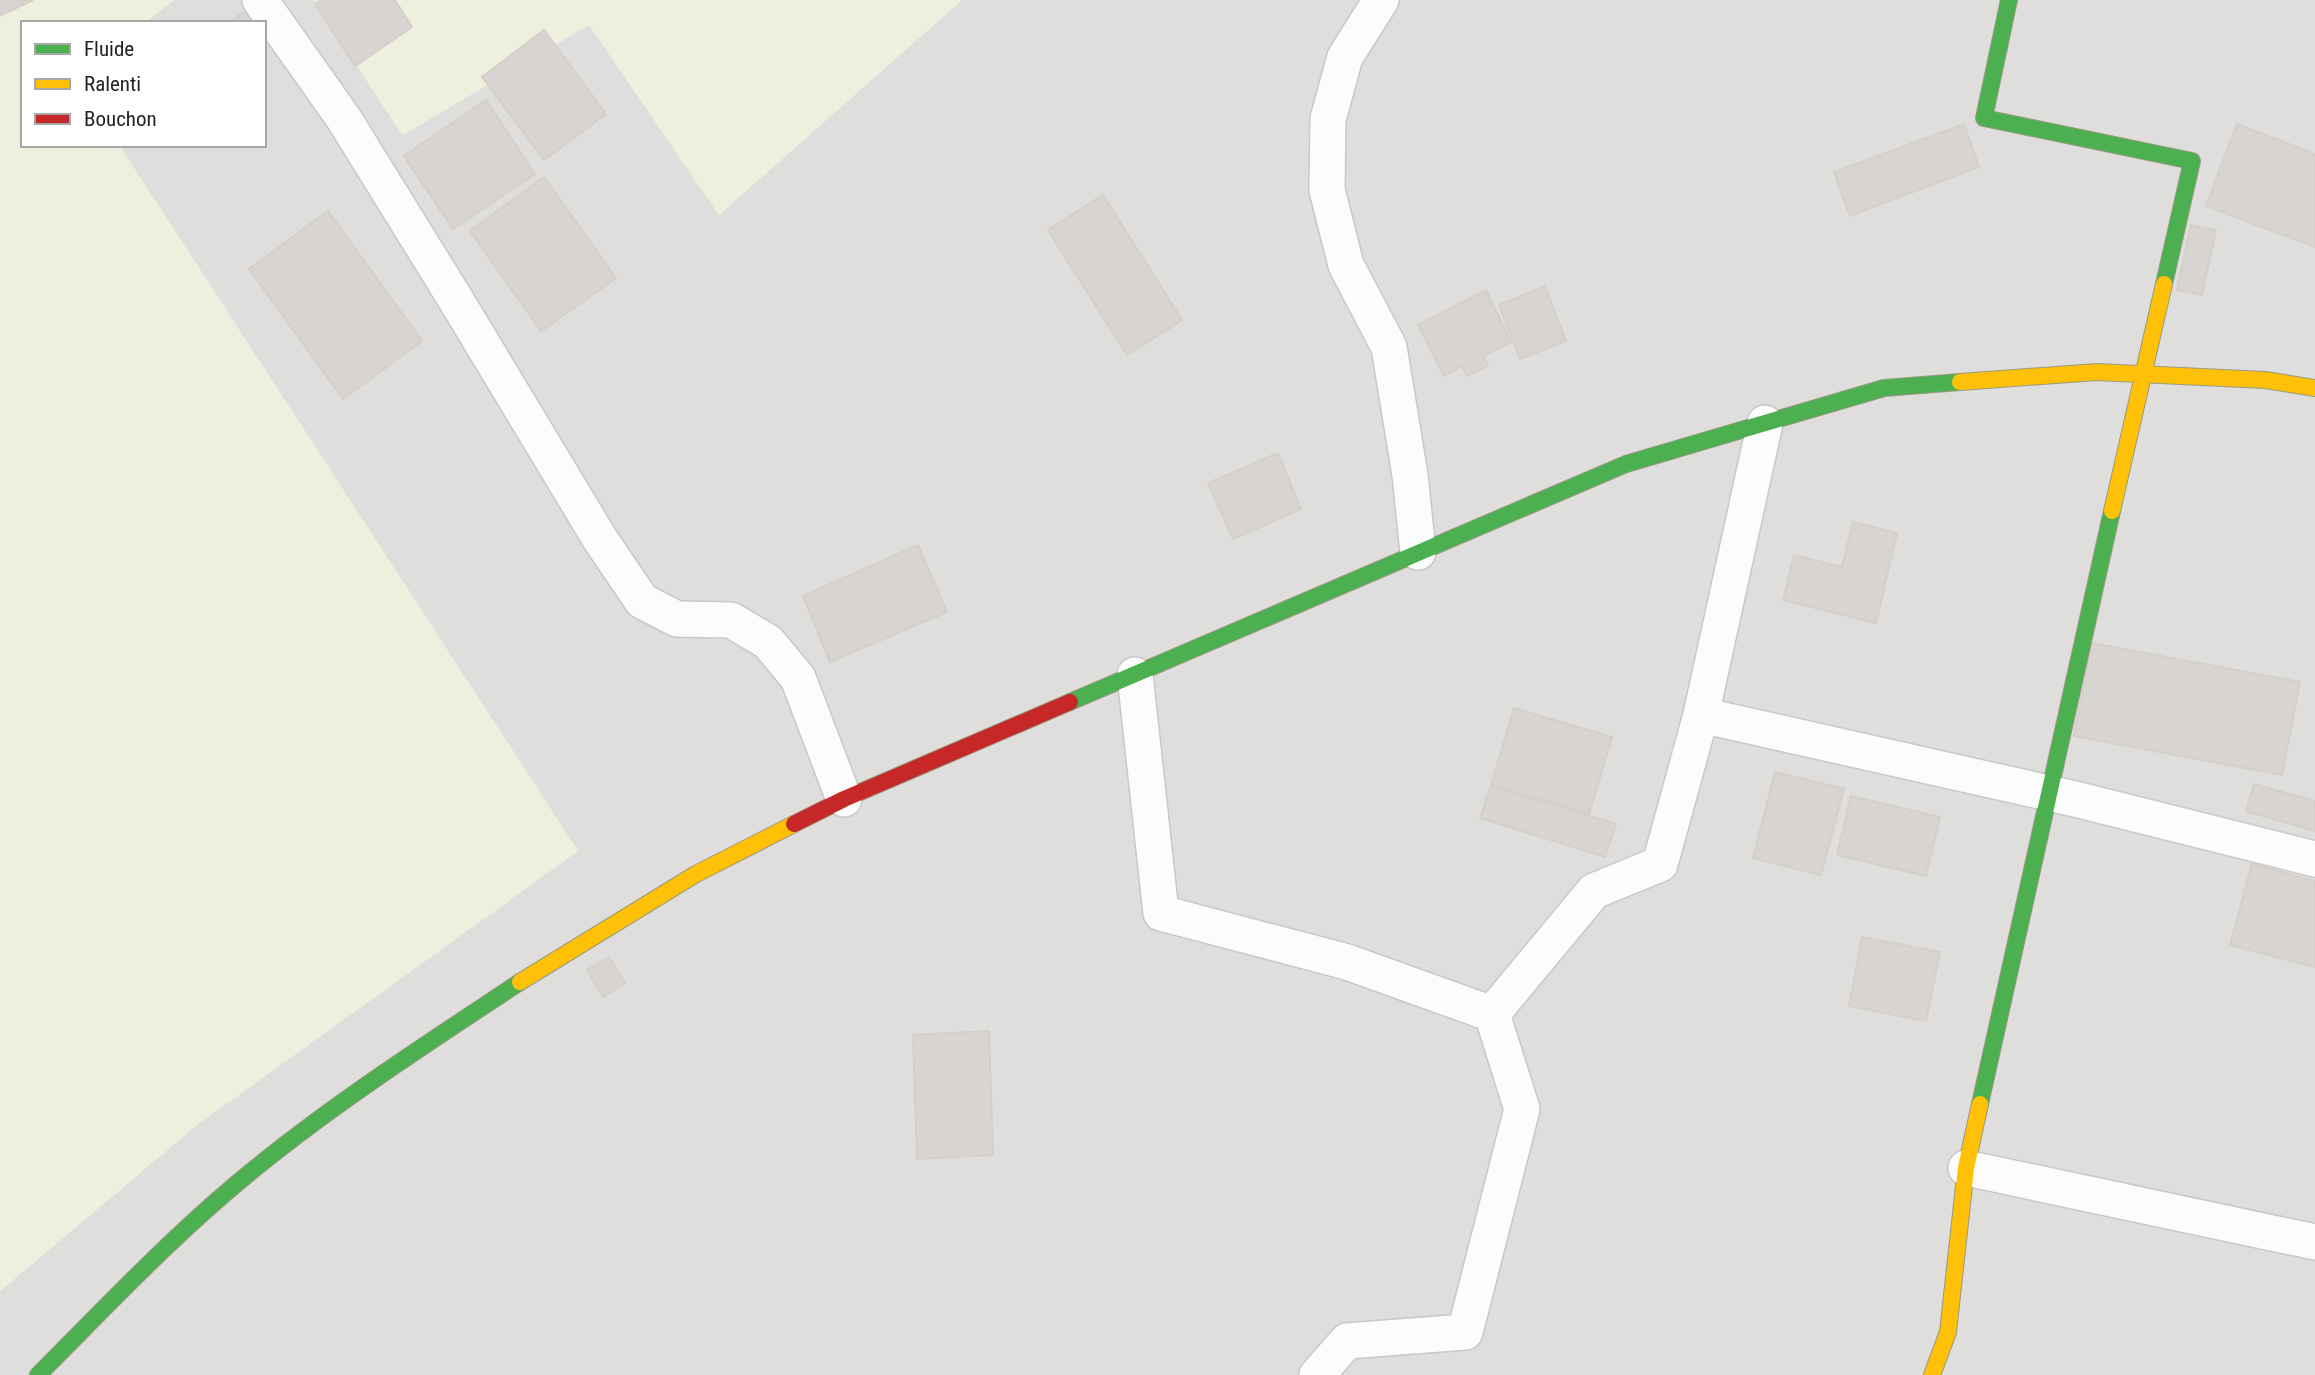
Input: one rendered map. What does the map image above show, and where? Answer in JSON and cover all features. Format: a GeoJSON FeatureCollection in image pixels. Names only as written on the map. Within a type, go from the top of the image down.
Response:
{"type":"FeatureCollection","features":[{"type":"Feature","properties":{"kind":"street"},"geometry":{"type":"LineString","coordinates":[[260,0],[344,119],[600,539],[642,601],[677,619],[731,620],[768,642],[798,678],[844,799]]}},
{"type":"Feature","properties":{"kind":"street"},"geometry":{"type":"LineString","coordinates":[[1381,0],[1345,57],[1328,119],[1327,190],[1346,265],[1389,347],[1410,475],[1418,552]]}},
{"type":"Feature","properties":{"kind":"street"},"geometry":{"type":"LineString","coordinates":[[1932,1375],[1948,1332],[1966,1168],[2192,161],[1984,118],[2009,0]]}},
{"type":"Feature","properties":{"kind":"street"},"geometry":{"type":"LineString","coordinates":[[38,1375],[164,1249],[258,1166],[402,1060],[537,971],[696,874],[844,799],[1626,464],[1884,388],[2097,372],[2265,380],[2315,388]]}},
{"type":"Feature","properties":{"kind":"street"},"geometry":{"type":"LineString","coordinates":[[1492,1014],[1594,891],[1660,864],[1701,716],[1765,423]]}},
{"type":"Feature","properties":{"kind":"street"},"geometry":{"type":"LineString","coordinates":[[1135,675],[1161,913],[1347,962],[1492,1014]]}},
{"type":"Feature","properties":{"kind":"street"},"geometry":{"type":"LineString","coordinates":[[1701,716],[2048,794],[2315,859]]}},
{"type":"Feature","properties":{"kind":"street"},"geometry":{"type":"LineString","coordinates":[[1317,1375],[1347,1340],[1465,1332],[1522,1109],[1492,1014]]}},
{"type":"Feature","properties":{"kind":"street"},"geometry":{"type":"LineString","coordinates":[[1966,1168],[2315,1242]]}},
{"type":"Feature","properties":{"kind":"shaded area"},"geometry":{"type":"Polygon","coordinates":[[[174,0],[314,0],[403,135],[589,25],[719,214],[962,0],[2315,0],[2315,1375],[0,1375],[0,1291],[197,1125],[578,851],[120,147],[266,147],[266,21],[147,21],[174,0]]]}},
{"type":"Feature","properties":{"kind":"green space"},"geometry":{"type":"Polygon","coordinates":[[[0,0],[174,0],[147,21],[21,21],[21,147],[120,147],[578,851],[197,1125],[0,1291],[0,0]]]}},
{"type":"Feature","properties":{"kind":"green space"},"geometry":{"type":"Polygon","coordinates":[[[314,0],[962,0],[719,215],[589,25],[402,135],[314,0]]]}},
{"type":"Feature","properties":{"kind":"building"},"geometry":{"type":"Polygon","coordinates":[[[0,0],[33,0],[0,16],[0,0]]]}},
{"type":"Feature","properties":{"kind":"building"},"geometry":{"type":"Polygon","coordinates":[[[321,0],[395,0],[412,27],[355,66],[315,4],[321,0]]]}},
{"type":"Feature","properties":{"kind":"building"},"geometry":{"type":"Polygon","coordinates":[[[246,11],[252,21],[231,21],[246,11]]]}},
{"type":"Feature","properties":{"kind":"building"},"geometry":{"type":"Polygon","coordinates":[[[544,30],[606,114],[544,160],[482,77],[544,30]]]}},
{"type":"Feature","properties":{"kind":"building"},"geometry":{"type":"Polygon","coordinates":[[[486,100],[535,174],[453,229],[404,156],[486,100]]]}},
{"type":"Feature","properties":{"kind":"building"},"geometry":{"type":"Polygon","coordinates":[[[1964,124],[1979,167],[1850,216],[1834,172],[1964,124]]]}},
{"type":"Feature","properties":{"kind":"building"},"geometry":{"type":"Polygon","coordinates":[[[2237,124],[2315,154],[2315,247],[2206,206],[2237,124]]]}},
{"type":"Feature","properties":{"kind":"building"},"geometry":{"type":"Polygon","coordinates":[[[544,177],[616,278],[541,331],[470,231],[544,177]]]}},
{"type":"Feature","properties":{"kind":"building"},"geometry":{"type":"Polygon","coordinates":[[[1103,195],[1182,320],[1127,355],[1048,230],[1103,195]]]}},
{"type":"Feature","properties":{"kind":"building"},"geometry":{"type":"Polygon","coordinates":[[[328,211],[422,341],[343,399],[249,269],[328,211]]]}},
{"type":"Feature","properties":{"kind":"building"},"geometry":{"type":"Polygon","coordinates":[[[2191,225],[2216,230],[2202,295],[2177,290],[2191,225]]]}},
{"type":"Feature","properties":{"kind":"building"},"geometry":{"type":"Polygon","coordinates":[[[1545,286],[1566,341],[1520,359],[1499,305],[1545,286]]]}},
{"type":"Feature","properties":{"kind":"building"},"geometry":{"type":"Polygon","coordinates":[[[1486,290],[1511,342],[1483,356],[1488,366],[1467,376],[1462,366],[1444,376],[1418,325],[1486,290]]]}},
{"type":"Feature","properties":{"kind":"building"},"geometry":{"type":"Polygon","coordinates":[[[1278,453],[1301,509],[1233,539],[1208,483],[1278,453]]]}},
{"type":"Feature","properties":{"kind":"building"},"geometry":{"type":"Polygon","coordinates":[[[1853,522],[1897,533],[1876,623],[1783,600],[1794,555],[1842,567],[1853,522]]]}},
{"type":"Feature","properties":{"kind":"building"},"geometry":{"type":"Polygon","coordinates":[[[918,545],[947,612],[830,662],[803,596],[918,545]]]}},
{"type":"Feature","properties":{"kind":"building"},"geometry":{"type":"Polygon","coordinates":[[[2092,643],[2300,682],[2282,775],[2074,736],[2092,643]]]}},
{"type":"Feature","properties":{"kind":"building"},"geometry":{"type":"Polygon","coordinates":[[[1514,708],[1612,737],[1589,814],[1491,785],[1514,708]]]}},
{"type":"Feature","properties":{"kind":"building"},"geometry":{"type":"Polygon","coordinates":[[[1775,772],[1844,789],[1821,875],[1753,858],[1775,772]]]}},
{"type":"Feature","properties":{"kind":"building"},"geometry":{"type":"Polygon","coordinates":[[[2254,784],[2315,801],[2315,831],[2246,811],[2254,784]]]}},
{"type":"Feature","properties":{"kind":"building"},"geometry":{"type":"Polygon","coordinates":[[[1491,785],[1616,824],[1605,857],[1480,818],[1491,785]]]}},
{"type":"Feature","properties":{"kind":"building"},"geometry":{"type":"Polygon","coordinates":[[[1851,796],[1940,817],[1926,876],[1837,855],[1851,796]]]}},
{"type":"Feature","properties":{"kind":"building"},"geometry":{"type":"Polygon","coordinates":[[[2252,864],[2315,881],[2315,967],[2230,945],[2252,864]]]}},
{"type":"Feature","properties":{"kind":"building"},"geometry":{"type":"Polygon","coordinates":[[[1862,937],[1940,952],[1926,1021],[1849,1006],[1862,937]]]}},
{"type":"Feature","properties":{"kind":"building"},"geometry":{"type":"Polygon","coordinates":[[[609,957],[625,983],[603,997],[587,970],[609,957]]]}},
{"type":"Feature","properties":{"kind":"building"},"geometry":{"type":"Polygon","coordinates":[[[989,1031],[993,1155],[917,1159],[913,1035],[989,1031]]]}},
{"type":"Feature","properties":{"kind":"traffic: fast"},"geometry":{"type":"LineString","coordinates":[[2009,0],[1984,118],[2192,161],[2164,284]]}},
{"type":"Feature","properties":{"kind":"traffic: fast"},"geometry":{"type":"LineString","coordinates":[[1070,702],[1626,464],[1884,388],[1960,382]]}},
{"type":"Feature","properties":{"kind":"traffic: fast"},"geometry":{"type":"LineString","coordinates":[[1980,1104],[2112,511]]}},
{"type":"Feature","properties":{"kind":"traffic: fast"},"geometry":{"type":"LineString","coordinates":[[38,1375],[172,1241],[258,1166],[354,1094],[520,982]]}},
{"type":"Feature","properties":{"kind":"traffic: slow"},"geometry":{"type":"LineString","coordinates":[[2112,511],[2164,284]]}},
{"type":"Feature","properties":{"kind":"traffic: slow"},"geometry":{"type":"LineString","coordinates":[[1960,382],[2097,372],[2265,380],[2315,388]]}},
{"type":"Feature","properties":{"kind":"traffic: slow"},"geometry":{"type":"LineString","coordinates":[[520,982],[696,874],[794,824]]}},
{"type":"Feature","properties":{"kind":"traffic: slow"},"geometry":{"type":"LineString","coordinates":[[1932,1375],[1948,1332],[1966,1168],[1980,1104]]}},
{"type":"Feature","properties":{"kind":"traffic: jam"},"geometry":{"type":"LineString","coordinates":[[794,824],[844,799],[1070,702]]}}]}
